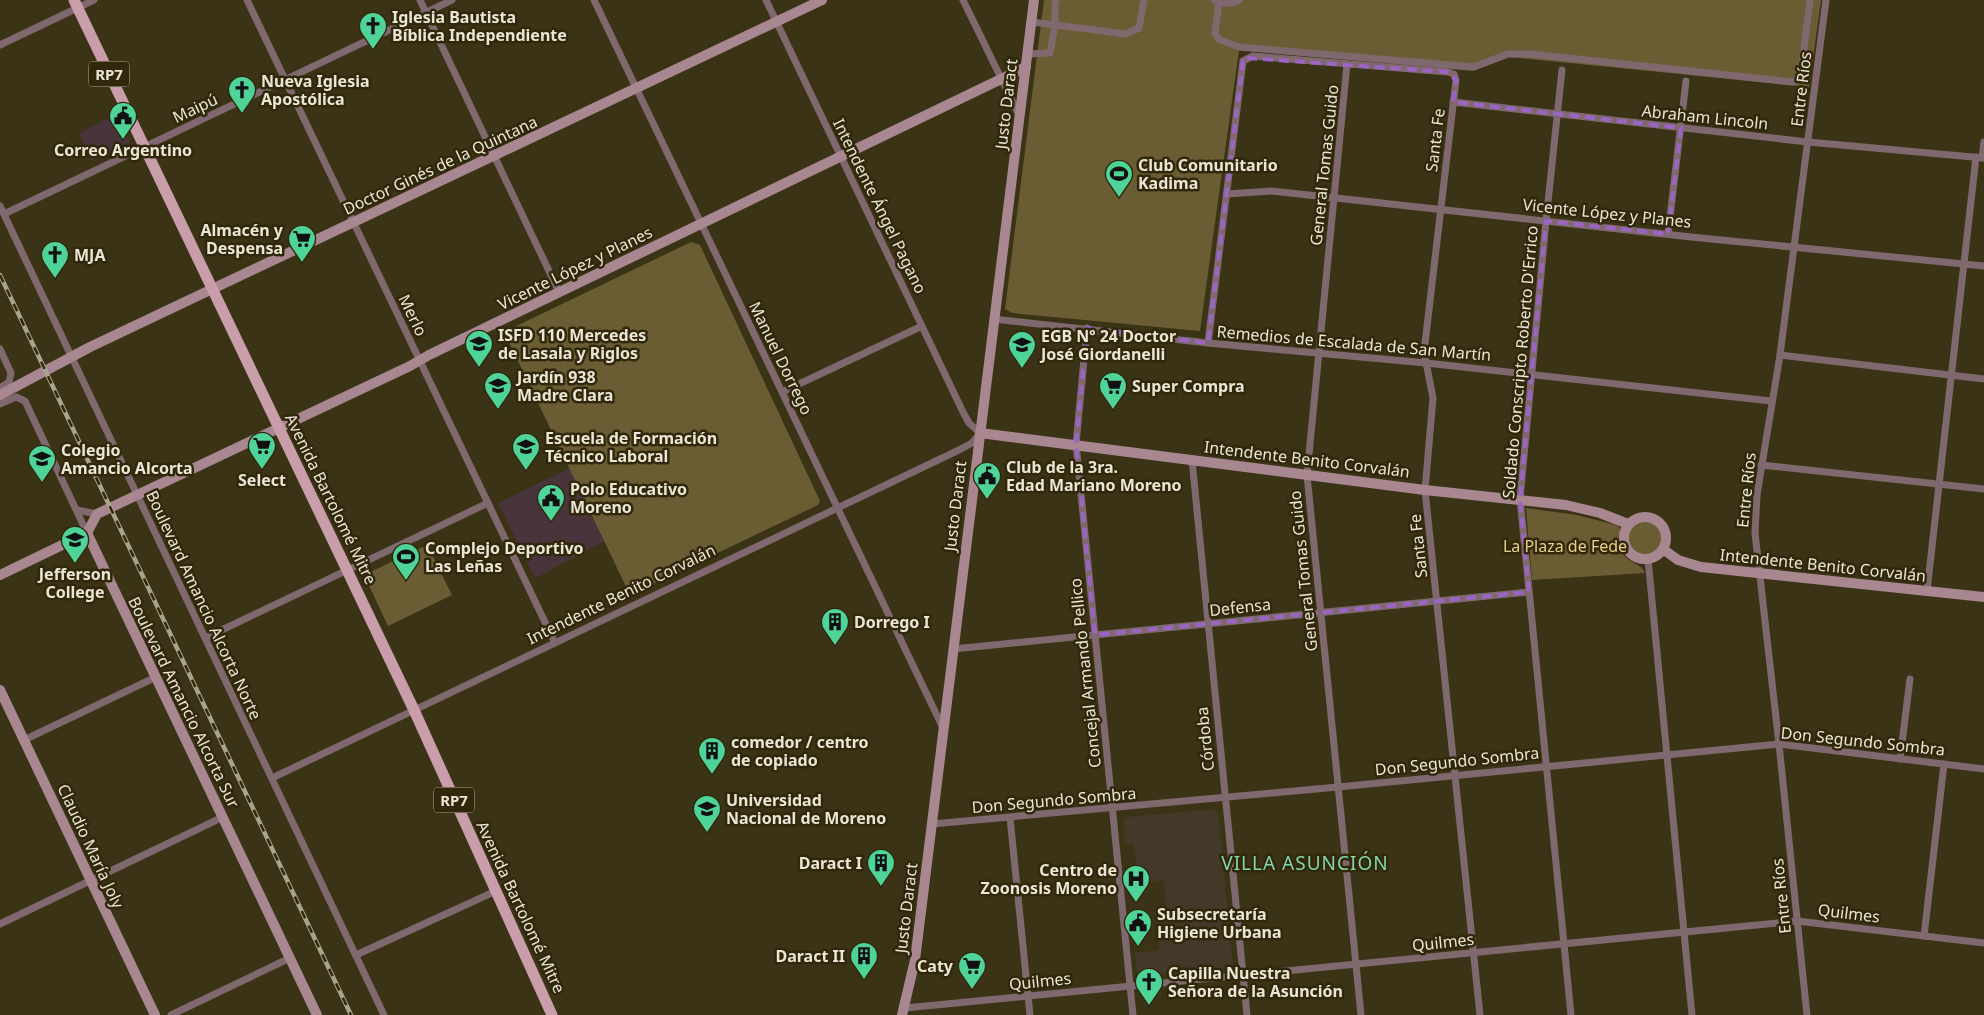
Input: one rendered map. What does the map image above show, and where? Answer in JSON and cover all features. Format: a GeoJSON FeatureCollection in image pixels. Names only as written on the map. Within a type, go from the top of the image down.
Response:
{"type":"FeatureCollection","features":[{"type":"Feature","properties":{"kind":"main road","name":"Avenida Bartolomé Mitre"},"geometry":{"type":"LineString","coordinates":[[76,4],[414,710],[552,1015]]}},
{"type":"Feature","properties":{"kind":"street"},"geometry":{"type":"LineString","coordinates":[[0,45],[76,4],[94,0]]}},
{"type":"Feature","properties":{"kind":"street","name":"Merlo"},"geometry":{"type":"LineString","coordinates":[[247,0],[555,643]]}},
{"type":"Feature","properties":{"kind":"street"},"geometry":{"type":"LineString","coordinates":[[420,0],[559,292]]}},
{"type":"Feature","properties":{"kind":"street","name":"Maipú"},"geometry":{"type":"LineString","coordinates":[[4,214],[452,0]]}},
{"type":"Feature","properties":{"kind":"street","name":"Manuel Dorrego"},"geometry":{"type":"LineString","coordinates":[[594,0],[943,728]]}},
{"type":"Feature","properties":{"kind":"street","name":"Intendente Ángel Pagano"},"geometry":{"type":"LineString","coordinates":[[766,0],[969,423],[980,433]]}},
{"type":"Feature","properties":{"kind":"street","name":"Doctor Ginés de la Quintana"},"geometry":{"type":"LineString","coordinates":[[0,395],[72,357],[822,0]]}},
{"type":"Feature","properties":{"kind":"street"},"geometry":{"type":"LineString","coordinates":[[963,0],[1020,118]]}},
{"type":"Feature","properties":{"kind":"street","name":"Justo Daract"},"geometry":{"type":"LineString","coordinates":[[904,1012],[914,960],[932,824],[1034,0]]}},
{"type":"Feature","properties":{"kind":"street"},"geometry":{"type":"LineString","coordinates":[[1028,54],[1050,53],[1055,26],[1056,0]]}},
{"type":"Feature","properties":{"kind":"street"},"geometry":{"type":"LineString","coordinates":[[1032,22],[1126,34],[1140,28],[1144,0]]}},
{"type":"Feature","properties":{"kind":"street"},"geometry":{"type":"LineString","coordinates":[[1239,0],[1233,3],[1217,1],[1215,33],[1218,39],[1239,47],[1474,67],[1508,54],[1530,54],[1793,82],[1801,72],[1810,0]]}},
{"type":"Feature","properties":{"kind":"street","name":"Entre Ríos"},"geometry":{"type":"LineString","coordinates":[[1807,1015],[1759,574],[1755,518],[1761,465],[1780,355],[1826,0]]}},
{"type":"Feature","properties":{"kind":"street"},"geometry":{"type":"LineString","coordinates":[[1208,343],[1243,61],[1253,56],[1347,64]]}},
{"type":"Feature","properties":{"kind":"street","name":"Santa Fe"},"geometry":{"type":"LineString","coordinates":[[1347,64],[1439,71],[1454,74],[1456,80],[1424,352],[1433,404],[1425,490],[1480,1015]]}},
{"type":"Feature","properties":{"kind":"street","name":"General Tomas Guido"},"geometry":{"type":"LineString","coordinates":[[1347,64],[1307,474],[1361,1015]]}},
{"type":"Feature","properties":{"kind":"street","name":"Vicente López y Planes"},"geometry":{"type":"LineString","coordinates":[[97,514],[279,429],[1026,67]]}},
{"type":"Feature","properties":{"kind":"street","name":"Soldado Conscripto Roberto D'Errico"},"geometry":{"type":"LineString","coordinates":[[1562,70],[1520,500],[1571,1015]]}},
{"type":"Feature","properties":{"kind":"street"},"geometry":{"type":"LineString","coordinates":[[1668,234],[1686,81]]}},
{"type":"Feature","properties":{"kind":"street","name":"Abraham Lincoln"},"geometry":{"type":"LineString","coordinates":[[1453,102],[1808,142],[1981,158]]}},
{"type":"Feature","properties":{"kind":"street"},"geometry":{"type":"LineString","coordinates":[[1927,591],[1964,264],[1984,142]]}},
{"type":"Feature","properties":{"kind":"street","name":"Vicente López y Planes"},"geometry":{"type":"LineString","coordinates":[[1227,194],[1272,191],[1794,248],[1984,266]]}},
{"type":"Feature","properties":{"kind":"street","name":"Boulevard Amancio Alcorta Norte"},"geometry":{"type":"LineString","coordinates":[[0,206],[384,1015]]}},
{"type":"Feature","properties":{"kind":"street","name":"Remedios de Escalada de San Martín"},"geometry":{"type":"LineString","coordinates":[[994,319],[1208,343],[1319,352],[1532,374],[1772,401]]}},
{"type":"Feature","properties":{"kind":"street"},"geometry":{"type":"LineString","coordinates":[[782,392],[922,326]]}},
{"type":"Feature","properties":{"kind":"street","name":"Concejal Armando Pellico"},"geometry":{"type":"LineString","coordinates":[[1087,328],[1076,444],[1133,1015]]}},
{"type":"Feature","properties":{"kind":"street"},"geometry":{"type":"LineString","coordinates":[[0,349],[11,373],[9,382],[0,388]]}},
{"type":"Feature","properties":{"kind":"street"},"geometry":{"type":"LineString","coordinates":[[1780,355],[1984,379]]}},
{"type":"Feature","properties":{"kind":"street","name":"Boulevard Amancio Alcorta Sur"},"geometry":{"type":"LineString","coordinates":[[0,404],[16,397],[25,401],[317,1015]]}},
{"type":"Feature","properties":{"kind":"street","name":"Intendente Benito Corvalán"},"geometry":{"type":"LineString","coordinates":[[272,778],[972,443],[980,433],[1425,490],[1520,500],[1583,509],[1600,513],[1628,524]]}},
{"type":"Feature","properties":{"kind":"street","name":"Córdoba"},"geometry":{"type":"LineString","coordinates":[[1192,460],[1247,1015]]}},
{"type":"Feature","properties":{"kind":"street"},"geometry":{"type":"LineString","coordinates":[[1761,465],[1984,489]]}},
{"type":"Feature","properties":{"kind":"street"},"geometry":{"type":"LineString","coordinates":[[206,638],[488,503]]}},
{"type":"Feature","properties":{"kind":"street"},"geometry":{"type":"LineString","coordinates":[[0,575],[87,533],[97,514],[76,510]]}},
{"type":"Feature","properties":{"kind":"street"},"geometry":{"type":"LineString","coordinates":[[1640,517],[1655,519],[1664,530],[1666,537],[1663,549],[1658,555],[1648,559],[1634,556],[1624,545],[1624,531],[1628,524],[1640,517]]}},
{"type":"Feature","properties":{"kind":"street","name":"Intendente Benito Corvalán"},"geometry":{"type":"LineString","coordinates":[[1663,549],[1686,564],[1759,574],[1984,597]]}},
{"type":"Feature","properties":{"kind":"street"},"geometry":{"type":"LineString","coordinates":[[1648,559],[1692,1015]]}},
{"type":"Feature","properties":{"kind":"street","name":"Defensa"},"geometry":{"type":"LineString","coordinates":[[953,649],[1529,592]]}},
{"type":"Feature","properties":{"kind":"street"},"geometry":{"type":"LineString","coordinates":[[24,740],[156,677]]}},
{"type":"Feature","properties":{"kind":"street"},"geometry":{"type":"LineString","coordinates":[[1900,758],[1910,679]]}},
{"type":"Feature","properties":{"kind":"street","name":"Claudio María Joly"},"geometry":{"type":"LineString","coordinates":[[0,690],[155,1015]]}},
{"type":"Feature","properties":{"kind":"street","name":"Don Segundo Sombra"},"geometry":{"type":"LineString","coordinates":[[932,824],[1225,798],[1779,744],[1984,769]]}},
{"type":"Feature","properties":{"kind":"street"},"geometry":{"type":"LineString","coordinates":[[1924,936],[1944,764]]}},
{"type":"Feature","properties":{"kind":"street"},"geometry":{"type":"LineString","coordinates":[[0,924],[223,817]]}},
{"type":"Feature","properties":{"kind":"street"},"geometry":{"type":"LineString","coordinates":[[1010,818],[1030,1015]]}},
{"type":"Feature","properties":{"kind":"street"},"geometry":{"type":"LineString","coordinates":[[356,955],[496,891]]}},
{"type":"Feature","properties":{"kind":"street","name":"Quilmes"},"geometry":{"type":"LineString","coordinates":[[904,1012],[1028,996],[1797,921],[1984,943]]}},
{"type":"Feature","properties":{"kind":"street"},"geometry":{"type":"LineString","coordinates":[[171,1015],[290,958]]}},
{"type":"Feature","properties":{"kind":"highlighted area"},"geometry":{"type":"Polygon","coordinates":[[[1247,58],[1448,72],[1456,80],[1453,102],[1681,128],[1668,234],[1546,221],[1520,499],[1529,592],[1095,635],[1076,444],[1087,328],[1208,343],[1243,61],[1247,58]]]}},
{"type":"Feature","properties":{"kind":"shaded area"},"geometry":{"type":"Polygon","coordinates":[[[116,114],[130,142],[91,161],[79,134],[116,114]]]}},
{"type":"Feature","properties":{"kind":"shaded area","name":"Polo Educativo Moreno"},"geometry":{"type":"Polygon","coordinates":[[[570,468],[605,541],[535,578],[498,503],[570,468]]]}},
{"type":"Feature","properties":{"kind":"shaded area"},"geometry":{"type":"Polygon","coordinates":[[[1213,809],[1218,812],[1233,964],[1229,968],[1141,977],[1137,975],[1135,953],[1159,950],[1155,909],[1166,907],[1164,880],[1138,883],[1134,844],[1125,845],[1123,821],[1128,817],[1213,809]]]}},
{"type":"Feature","properties":{"kind":"green space","name":"Club Comunitario Kadima"},"geometry":{"type":"Polygon","coordinates":[[[1044,0],[1821,0],[1809,87],[1509,57],[1472,71],[1239,50],[1200,331],[1012,313],[1005,309],[1044,0]]]}},
{"type":"Feature","properties":{"kind":"green space"},"geometry":{"type":"Polygon","coordinates":[[[691,242],[700,245],[820,501],[818,505],[630,595],[504,332],[691,242]]]}},
{"type":"Feature","properties":{"kind":"green space","name":"La Plaza de Fede"},"geometry":{"type":"Polygon","coordinates":[[[1526,508],[1577,515],[1616,525],[1620,528],[1624,555],[1645,573],[1532,580],[1526,508]]]}},
{"type":"Feature","properties":{"kind":"green space"},"geometry":{"type":"Polygon","coordinates":[[[1649,517],[1657,520],[1663,526],[1666,538],[1663,550],[1657,556],[1641,559],[1633,556],[1627,550],[1624,534],[1627,526],[1633,520],[1649,517]]]}},
{"type":"Feature","properties":{"kind":"green space","name":"Complejo Deportivo Las Leñas"},"geometry":{"type":"Polygon","coordinates":[[[427,545],[452,595],[388,626],[364,575],[427,545]]]}},
{"type":"Feature","properties":{"kind":"railway"},"geometry":{"type":"LineString","coordinates":[[0,275],[351,1015]]}},
{"type":"Feature","properties":{"kind":"place","name":"Iglesia Bautista Bíblica Independiente"},"geometry":{"type":"Point","coordinates":[373,50]}},
{"type":"Feature","properties":{"kind":"place","name":"Nueva Iglesia Apostólica"},"geometry":{"type":"Point","coordinates":[242,114]}},
{"type":"Feature","properties":{"kind":"place","name":"Correo Argentino"},"geometry":{"type":"Point","coordinates":[123,140]}},
{"type":"Feature","properties":{"kind":"place","name":"Club Comunitario Kadima"},"geometry":{"type":"Point","coordinates":[1119,198]}},
{"type":"Feature","properties":{"kind":"place","name":"Almacén y Despensa"},"geometry":{"type":"Point","coordinates":[302,263]}},
{"type":"Feature","properties":{"kind":"place","name":"MJA"},"geometry":{"type":"Point","coordinates":[55,279]}},
{"type":"Feature","properties":{"kind":"place","name":"ISFD 110 Mercedes de Lasala y Riglos"},"geometry":{"type":"Point","coordinates":[479,368]}},
{"type":"Feature","properties":{"kind":"place","name":"EGB Nº 24 Doctor José Giordanelli"},"geometry":{"type":"Point","coordinates":[1022,369]}},
{"type":"Feature","properties":{"kind":"place","name":"Jardín 938 Madre Clara"},"geometry":{"type":"Point","coordinates":[498,410]}},
{"type":"Feature","properties":{"kind":"place","name":"Super Compra"},"geometry":{"type":"Point","coordinates":[1113,410]}},
{"type":"Feature","properties":{"kind":"place","name":"Select"},"geometry":{"type":"Point","coordinates":[262,470]}},
{"type":"Feature","properties":{"kind":"place","name":"Escuela de Formación Técnico Laboral"},"geometry":{"type":"Point","coordinates":[526,471]}},
{"type":"Feature","properties":{"kind":"place","name":"Colegio Amancio Alcorta"},"geometry":{"type":"Point","coordinates":[42,483]}},
{"type":"Feature","properties":{"kind":"place","name":"Club de la 3ra. Edad Mariano Moreno"},"geometry":{"type":"Point","coordinates":[987,500]}},
{"type":"Feature","properties":{"kind":"place","name":"Polo Educativo Moreno"},"geometry":{"type":"Point","coordinates":[551,522]}},
{"type":"Feature","properties":{"kind":"place","name":"Jefferson College"},"geometry":{"type":"Point","coordinates":[75,564]}},
{"type":"Feature","properties":{"kind":"place","name":"Complejo Deportivo Las Leñas"},"geometry":{"type":"Point","coordinates":[406,581]}},
{"type":"Feature","properties":{"kind":"place","name":"Dorrego I"},"geometry":{"type":"Point","coordinates":[835,646]}},
{"type":"Feature","properties":{"kind":"place","name":"comedor / centro de copiado"},"geometry":{"type":"Point","coordinates":[712,775]}},
{"type":"Feature","properties":{"kind":"place","name":"Universidad Nacional de Moreno"},"geometry":{"type":"Point","coordinates":[707,833]}},
{"type":"Feature","properties":{"kind":"place","name":"Daract I"},"geometry":{"type":"Point","coordinates":[881,887]}},
{"type":"Feature","properties":{"kind":"place","name":"Centro de Zoonosis Moreno"},"geometry":{"type":"Point","coordinates":[1136,903]}},
{"type":"Feature","properties":{"kind":"place","name":"Subsecretaría Higiene Urbana"},"geometry":{"type":"Point","coordinates":[1138,947]}},
{"type":"Feature","properties":{"kind":"place","name":"Daract II"},"geometry":{"type":"Point","coordinates":[864,980]}},
{"type":"Feature","properties":{"kind":"place","name":"Caty"},"geometry":{"type":"Point","coordinates":[972,990]}},
{"type":"Feature","properties":{"kind":"place","name":"Capilla Nuestra Señora de la Asunción"},"geometry":{"type":"Point","coordinates":[1149,1006]}},
{"type":"Feature","properties":{"kind":"district","name":"VILLA ASUNCIÓN"},"geometry":{"type":"Point","coordinates":[1305,863]}}]}
